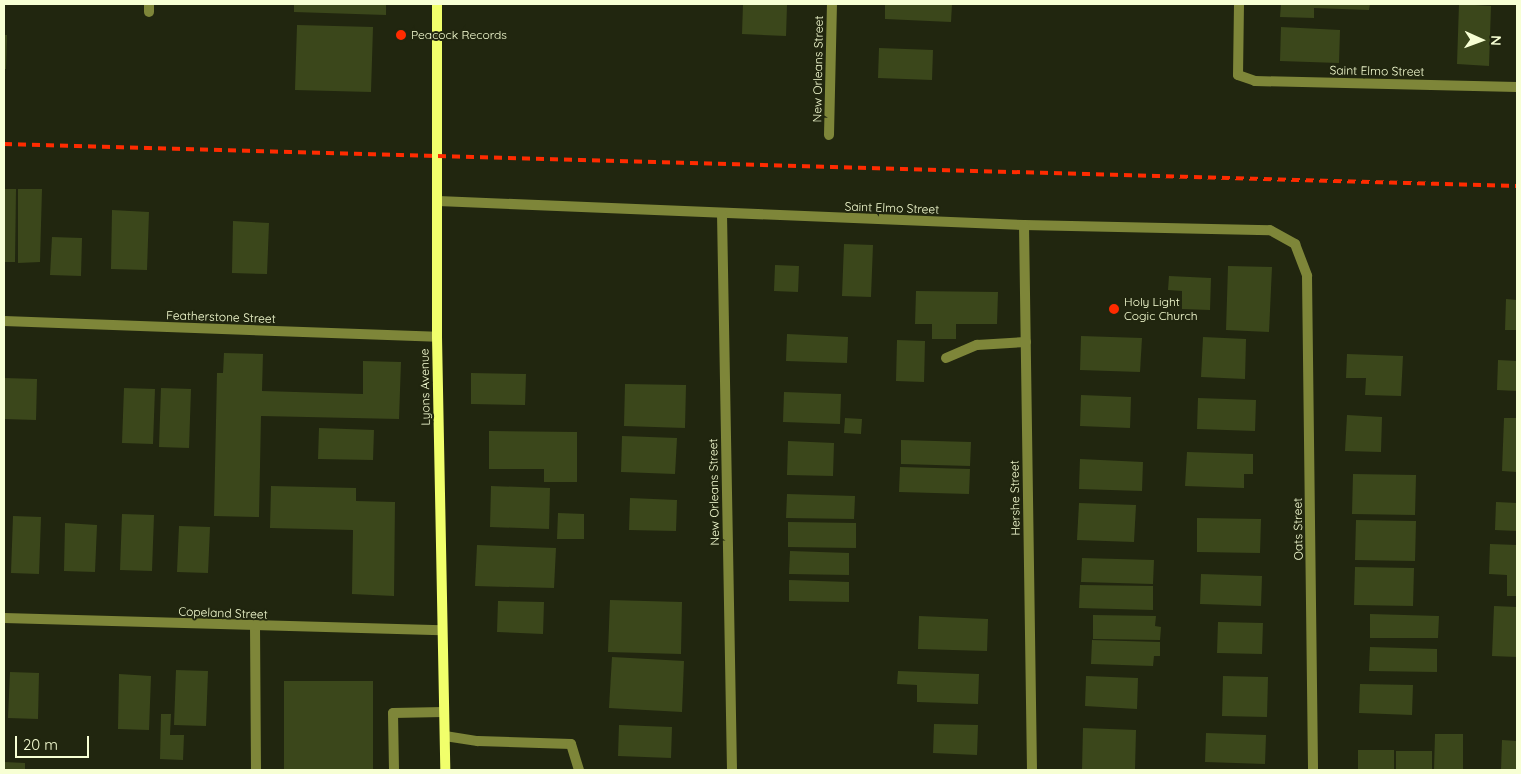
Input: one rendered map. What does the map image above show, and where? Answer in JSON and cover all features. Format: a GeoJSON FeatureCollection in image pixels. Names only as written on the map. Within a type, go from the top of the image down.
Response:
{"type":"FeatureCollection","features":[{"type":"Feature","properties":{"kind":"street","name":"Lyons Avenue"},"geometry":{"type":"LineString","coordinates":[[437,4],[437,337],[445,770]]}},
{"type":"Feature","properties":{"kind":"street","name":"New Orleans Street"},"geometry":{"type":"LineString","coordinates":[[829,135],[832,4]]}},
{"type":"Feature","properties":{"kind":"street","name":"Saint Elmo Street"},"geometry":{"type":"LineString","coordinates":[[1239,4],[1238,75],[1255,81],[1517,87]]}},
{"type":"Feature","properties":{"kind":"street","name":"Saint Elmo Street"},"geometry":{"type":"LineString","coordinates":[[438,201],[1024,225],[1270,230],[1295,244],[1307,276],[1307,288]]}},
{"type":"Feature","properties":{"kind":"street","name":"New Orleans Street"},"geometry":{"type":"LineString","coordinates":[[722,214],[732,770]]}},
{"type":"Feature","properties":{"kind":"street","name":"Hershe Street"},"geometry":{"type":"LineString","coordinates":[[1024,225],[1032,770]]}},
{"type":"Feature","properties":{"kind":"street","name":"Oats Street"},"geometry":{"type":"LineString","coordinates":[[1307,288],[1313,770]]}},
{"type":"Feature","properties":{"kind":"street","name":"Featherstone Street"},"geometry":{"type":"LineString","coordinates":[[4,321],[437,337]]}},
{"type":"Feature","properties":{"kind":"street"},"geometry":{"type":"LineString","coordinates":[[946,358],[977,345],[1026,342]]}},
{"type":"Feature","properties":{"kind":"street","name":"Copeland Street"},"geometry":{"type":"LineString","coordinates":[[4,618],[442,630]]}},
{"type":"Feature","properties":{"kind":"street"},"geometry":{"type":"LineString","coordinates":[[255,626],[256,770]]}},
{"type":"Feature","properties":{"kind":"street"},"geometry":{"type":"LineString","coordinates":[[394,770],[393,713],[443,712]]}},
{"type":"Feature","properties":{"kind":"street"},"geometry":{"type":"LineString","coordinates":[[445,736],[478,741],[571,744],[579,770]]}},
{"type":"Feature","properties":{"kind":"building"},"geometry":{"type":"Polygon","coordinates":[[[294,4],[386,4],[386,15],[294,12],[294,4]]]}},
{"type":"Feature","properties":{"kind":"building"},"geometry":{"type":"Polygon","coordinates":[[[743,4],[787,4],[786,36],[742,34],[743,4]]]}},
{"type":"Feature","properties":{"kind":"building"},"geometry":{"type":"Polygon","coordinates":[[[885,4],[952,4],[951,22],[885,19],[885,4]]]}},
{"type":"Feature","properties":{"kind":"building"},"geometry":{"type":"Polygon","coordinates":[[[1281,4],[1370,4],[1369,10],[1314,8],[1314,18],[1280,17],[1281,4]]]}},
{"type":"Feature","properties":{"kind":"building"},"geometry":{"type":"Polygon","coordinates":[[[1459,4],[1491,6],[1489,66],[1457,64],[1459,4]]]}},
{"type":"Feature","properties":{"kind":"building"},"geometry":{"type":"Polygon","coordinates":[[[297,25],[373,27],[371,92],[295,90],[297,25]]]}},
{"type":"Feature","properties":{"kind":"building"},"geometry":{"type":"Polygon","coordinates":[[[1281,27],[1340,30],[1339,63],[1280,61],[1281,27]]]}},
{"type":"Feature","properties":{"kind":"building"},"geometry":{"type":"Polygon","coordinates":[[[4,35],[7,35],[6,69],[4,69],[4,35]]]}},
{"type":"Feature","properties":{"kind":"building"},"geometry":{"type":"Polygon","coordinates":[[[879,48],[933,50],[932,80],[878,78],[879,48]]]}},
{"type":"Feature","properties":{"kind":"building"},"geometry":{"type":"Polygon","coordinates":[[[4,189],[16,189],[15,262],[4,262],[4,189]]]}},
{"type":"Feature","properties":{"kind":"building"},"geometry":{"type":"Polygon","coordinates":[[[18,189],[42,189],[40,262],[18,263],[18,189]]]}},
{"type":"Feature","properties":{"kind":"building"},"geometry":{"type":"Polygon","coordinates":[[[112,210],[149,212],[147,270],[111,269],[112,210]]]}},
{"type":"Feature","properties":{"kind":"building"},"geometry":{"type":"Polygon","coordinates":[[[233,221],[269,223],[267,274],[232,273],[233,221]]]}},
{"type":"Feature","properties":{"kind":"building"},"geometry":{"type":"Polygon","coordinates":[[[52,237],[82,238],[81,276],[50,275],[52,237]]]}},
{"type":"Feature","properties":{"kind":"building"},"geometry":{"type":"Polygon","coordinates":[[[844,244],[873,245],[871,297],[842,296],[844,244]]]}},
{"type":"Feature","properties":{"kind":"building"},"geometry":{"type":"Polygon","coordinates":[[[775,265],[799,266],[798,292],[774,291],[775,265]]]}},
{"type":"Feature","properties":{"kind":"building"},"geometry":{"type":"Polygon","coordinates":[[[1228,266],[1272,267],[1269,332],[1226,330],[1228,266]]]}},
{"type":"Feature","properties":{"kind":"building"},"geometry":{"type":"Polygon","coordinates":[[[1169,276],[1211,278],[1210,310],[1182,309],[1182,291],[1168,290],[1169,276]]]}},
{"type":"Feature","properties":{"kind":"building"},"geometry":{"type":"Polygon","coordinates":[[[916,291],[998,292],[997,324],[956,324],[956,339],[932,339],[932,324],[915,324],[916,291]]]}},
{"type":"Feature","properties":{"kind":"building"},"geometry":{"type":"Polygon","coordinates":[[[1506,299],[1517,300],[1517,330],[1505,330],[1506,299]]]}},
{"type":"Feature","properties":{"kind":"building"},"geometry":{"type":"Polygon","coordinates":[[[787,334],[848,337],[847,363],[786,361],[787,334]]]}},
{"type":"Feature","properties":{"kind":"building"},"geometry":{"type":"Polygon","coordinates":[[[1081,336],[1142,338],[1140,372],[1080,370],[1081,336]]]}},
{"type":"Feature","properties":{"kind":"building"},"geometry":{"type":"Polygon","coordinates":[[[1203,337],[1246,339],[1245,379],[1201,377],[1203,337]]]}},
{"type":"Feature","properties":{"kind":"building"},"geometry":{"type":"Polygon","coordinates":[[[897,340],[925,341],[924,382],[896,381],[897,340]]]}},
{"type":"Feature","properties":{"kind":"building"},"geometry":{"type":"Polygon","coordinates":[[[224,353],[263,354],[262,391],[363,394],[363,361],[401,362],[399,419],[261,416],[259,517],[214,516],[217,373],[223,373],[224,353]]]}},
{"type":"Feature","properties":{"kind":"building"},"geometry":{"type":"Polygon","coordinates":[[[1347,354],[1403,356],[1401,396],[1365,395],[1366,378],[1346,378],[1347,354]]]}},
{"type":"Feature","properties":{"kind":"building"},"geometry":{"type":"Polygon","coordinates":[[[1498,360],[1517,361],[1517,391],[1497,390],[1498,360]]]}},
{"type":"Feature","properties":{"kind":"building"},"geometry":{"type":"Polygon","coordinates":[[[471,373],[526,374],[525,405],[471,404],[471,373]]]}},
{"type":"Feature","properties":{"kind":"building"},"geometry":{"type":"Polygon","coordinates":[[[4,378],[37,379],[36,420],[4,419],[4,378]]]}},
{"type":"Feature","properties":{"kind":"building"},"geometry":{"type":"Polygon","coordinates":[[[625,384],[686,385],[685,428],[624,426],[625,384]]]}},
{"type":"Feature","properties":{"kind":"building"},"geometry":{"type":"Polygon","coordinates":[[[124,388],[155,389],[153,444],[122,443],[124,388]]]}},
{"type":"Feature","properties":{"kind":"building"},"geometry":{"type":"Polygon","coordinates":[[[161,388],[191,389],[189,448],[159,447],[161,388]]]}},
{"type":"Feature","properties":{"kind":"building"},"geometry":{"type":"Polygon","coordinates":[[[784,392],[841,394],[840,424],[783,422],[784,392]]]}},
{"type":"Feature","properties":{"kind":"building"},"geometry":{"type":"Polygon","coordinates":[[[1081,395],[1131,397],[1130,428],[1080,426],[1081,395]]]}},
{"type":"Feature","properties":{"kind":"building"},"geometry":{"type":"Polygon","coordinates":[[[1198,398],[1256,400],[1255,431],[1197,429],[1198,398]]]}},
{"type":"Feature","properties":{"kind":"building"},"geometry":{"type":"Polygon","coordinates":[[[1347,415],[1382,417],[1381,452],[1345,451],[1347,415]]]}},
{"type":"Feature","properties":{"kind":"building"},"geometry":{"type":"Polygon","coordinates":[[[845,418],[862,419],[861,434],[844,433],[845,418]]]}},
{"type":"Feature","properties":{"kind":"building"},"geometry":{"type":"Polygon","coordinates":[[[1504,418],[1517,418],[1517,472],[1502,471],[1504,418]]]}},
{"type":"Feature","properties":{"kind":"building"},"geometry":{"type":"Polygon","coordinates":[[[319,428],[374,430],[373,460],[318,459],[319,428]]]}},
{"type":"Feature","properties":{"kind":"building"},"geometry":{"type":"Polygon","coordinates":[[[489,431],[577,432],[577,482],[544,482],[544,469],[489,469],[489,431]]]}},
{"type":"Feature","properties":{"kind":"building"},"geometry":{"type":"Polygon","coordinates":[[[622,436],[677,438],[675,474],[621,472],[622,436]]]}},
{"type":"Feature","properties":{"kind":"building"},"geometry":{"type":"Polygon","coordinates":[[[901,440],[971,442],[970,466],[901,464],[901,440]]]}},
{"type":"Feature","properties":{"kind":"building"},"geometry":{"type":"Polygon","coordinates":[[[788,441],[834,443],[833,476],[787,475],[788,441]]]}},
{"type":"Feature","properties":{"kind":"building"},"geometry":{"type":"Polygon","coordinates":[[[1187,452],[1253,454],[1253,474],[1244,474],[1244,488],[1185,486],[1187,452]]]}},
{"type":"Feature","properties":{"kind":"building"},"geometry":{"type":"Polygon","coordinates":[[[1080,459],[1143,462],[1142,491],[1079,489],[1080,459]]]}},
{"type":"Feature","properties":{"kind":"building"},"geometry":{"type":"Polygon","coordinates":[[[900,467],[970,469],[969,494],[899,492],[900,467]]]}},
{"type":"Feature","properties":{"kind":"building"},"geometry":{"type":"Polygon","coordinates":[[[1353,474],[1416,475],[1415,515],[1352,514],[1353,474]]]}},
{"type":"Feature","properties":{"kind":"building"},"geometry":{"type":"Polygon","coordinates":[[[271,486],[356,488],[356,501],[395,502],[394,596],[352,594],[353,530],[270,528],[271,486]]]}},
{"type":"Feature","properties":{"kind":"building"},"geometry":{"type":"Polygon","coordinates":[[[491,486],[550,488],[549,529],[490,527],[491,486]]]}},
{"type":"Feature","properties":{"kind":"building"},"geometry":{"type":"Polygon","coordinates":[[[787,494],[855,496],[854,519],[786,518],[787,494]]]}},
{"type":"Feature","properties":{"kind":"building"},"geometry":{"type":"Polygon","coordinates":[[[630,498],[677,500],[676,531],[629,530],[630,498]]]}},
{"type":"Feature","properties":{"kind":"building"},"geometry":{"type":"Polygon","coordinates":[[[1496,502],[1517,503],[1517,531],[1495,530],[1496,502]]]}},
{"type":"Feature","properties":{"kind":"building"},"geometry":{"type":"Polygon","coordinates":[[[1079,503],[1136,505],[1134,542],[1077,540],[1079,503]]]}},
{"type":"Feature","properties":{"kind":"building"},"geometry":{"type":"Polygon","coordinates":[[[558,513],[584,514],[584,539],[557,539],[558,513]]]}},
{"type":"Feature","properties":{"kind":"building"},"geometry":{"type":"Polygon","coordinates":[[[122,514],[154,515],[152,571],[120,570],[122,514]]]}},
{"type":"Feature","properties":{"kind":"building"},"geometry":{"type":"Polygon","coordinates":[[[13,516],[41,517],[39,574],[11,573],[13,516]]]}},
{"type":"Feature","properties":{"kind":"building"},"geometry":{"type":"Polygon","coordinates":[[[1197,518],[1261,519],[1260,553],[1197,552],[1197,518]]]}},
{"type":"Feature","properties":{"kind":"building"},"geometry":{"type":"Polygon","coordinates":[[[1356,520],[1416,521],[1415,561],[1355,560],[1356,520]]]}},
{"type":"Feature","properties":{"kind":"building"},"geometry":{"type":"Polygon","coordinates":[[[788,522],[856,523],[856,548],[788,547],[788,522]]]}},
{"type":"Feature","properties":{"kind":"building"},"geometry":{"type":"Polygon","coordinates":[[[65,523],[97,525],[95,572],[64,571],[65,523]]]}},
{"type":"Feature","properties":{"kind":"building"},"geometry":{"type":"Polygon","coordinates":[[[179,526],[210,527],[208,573],[177,572],[179,526]]]}},
{"type":"Feature","properties":{"kind":"building"},"geometry":{"type":"Polygon","coordinates":[[[1490,544],[1517,545],[1517,596],[1507,596],[1507,575],[1489,574],[1490,544]]]}},
{"type":"Feature","properties":{"kind":"building"},"geometry":{"type":"Polygon","coordinates":[[[477,545],[556,548],[554,588],[475,586],[477,545]]]}},
{"type":"Feature","properties":{"kind":"building"},"geometry":{"type":"Polygon","coordinates":[[[790,551],[849,553],[849,575],[789,574],[790,551]]]}},
{"type":"Feature","properties":{"kind":"building"},"geometry":{"type":"Polygon","coordinates":[[[1082,558],[1154,560],[1153,584],[1081,582],[1082,558]]]}},
{"type":"Feature","properties":{"kind":"building"},"geometry":{"type":"Polygon","coordinates":[[[1355,567],[1414,568],[1413,606],[1354,605],[1355,567]]]}},
{"type":"Feature","properties":{"kind":"building"},"geometry":{"type":"Polygon","coordinates":[[[1201,574],[1262,576],[1261,606],[1200,604],[1201,574]]]}},
{"type":"Feature","properties":{"kind":"building"},"geometry":{"type":"Polygon","coordinates":[[[789,580],[849,582],[849,602],[789,601],[789,580]]]}},
{"type":"Feature","properties":{"kind":"building"},"geometry":{"type":"Polygon","coordinates":[[[1080,585],[1153,586],[1153,610],[1079,608],[1080,585]]]}},
{"type":"Feature","properties":{"kind":"building"},"geometry":{"type":"Polygon","coordinates":[[[610,600],[682,602],[681,654],[608,652],[610,600]]]}},
{"type":"Feature","properties":{"kind":"building"},"geometry":{"type":"Polygon","coordinates":[[[498,601],[544,602],[543,634],[497,632],[498,601]]]}},
{"type":"Feature","properties":{"kind":"building"},"geometry":{"type":"Polygon","coordinates":[[[1494,606],[1517,607],[1517,657],[1492,656],[1494,606]]]}},
{"type":"Feature","properties":{"kind":"building"},"geometry":{"type":"Polygon","coordinates":[[[1370,614],[1439,616],[1438,638],[1370,638],[1370,614]]]}},
{"type":"Feature","properties":{"kind":"building"},"geometry":{"type":"Polygon","coordinates":[[[1093,615],[1156,616],[1155,626],[1161,627],[1160,640],[1093,639],[1093,615]]]}},
{"type":"Feature","properties":{"kind":"building"},"geometry":{"type":"Polygon","coordinates":[[[919,616],[988,619],[987,651],[918,649],[919,616]]]}},
{"type":"Feature","properties":{"kind":"building"},"geometry":{"type":"Polygon","coordinates":[[[1218,622],[1263,623],[1262,654],[1217,653],[1218,622]]]}},
{"type":"Feature","properties":{"kind":"building"},"geometry":{"type":"Polygon","coordinates":[[[1092,640],[1160,642],[1160,656],[1154,656],[1153,666],[1091,664],[1092,640]]]}},
{"type":"Feature","properties":{"kind":"building"},"geometry":{"type":"Polygon","coordinates":[[[1370,647],[1437,649],[1437,672],[1369,671],[1370,647]]]}},
{"type":"Feature","properties":{"kind":"building"},"geometry":{"type":"Polygon","coordinates":[[[612,657],[684,661],[682,712],[609,708],[612,657]]]}},
{"type":"Feature","properties":{"kind":"building"},"geometry":{"type":"Polygon","coordinates":[[[176,670],[208,671],[206,726],[174,725],[176,670]]]}},
{"type":"Feature","properties":{"kind":"building"},"geometry":{"type":"Polygon","coordinates":[[[898,671],[979,674],[978,704],[917,702],[917,685],[897,684],[898,671]]]}},
{"type":"Feature","properties":{"kind":"building"},"geometry":{"type":"Polygon","coordinates":[[[10,672],[39,673],[38,719],[8,718],[10,672]]]}},
{"type":"Feature","properties":{"kind":"building"},"geometry":{"type":"Polygon","coordinates":[[[119,674],[151,676],[149,730],[118,729],[119,674]]]}},
{"type":"Feature","properties":{"kind":"building"},"geometry":{"type":"Polygon","coordinates":[[[1086,676],[1138,678],[1137,709],[1085,706],[1086,676]]]}},
{"type":"Feature","properties":{"kind":"building"},"geometry":{"type":"Polygon","coordinates":[[[1223,676],[1268,677],[1267,717],[1222,716],[1223,676]]]}},
{"type":"Feature","properties":{"kind":"building"},"geometry":{"type":"Polygon","coordinates":[[[284,681],[373,681],[373,770],[284,770],[284,681]]]}},
{"type":"Feature","properties":{"kind":"building"},"geometry":{"type":"Polygon","coordinates":[[[1360,684],[1413,685],[1412,715],[1359,713],[1360,684]]]}},
{"type":"Feature","properties":{"kind":"building"},"geometry":{"type":"Polygon","coordinates":[[[161,714],[171,714],[170,735],[184,735],[183,760],[160,759],[161,714]]]}},
{"type":"Feature","properties":{"kind":"building"},"geometry":{"type":"Polygon","coordinates":[[[934,724],[978,725],[977,755],[933,753],[934,724]]]}},
{"type":"Feature","properties":{"kind":"building"},"geometry":{"type":"Polygon","coordinates":[[[619,725],[672,727],[671,758],[618,756],[619,725]]]}},
{"type":"Feature","properties":{"kind":"building"},"geometry":{"type":"Polygon","coordinates":[[[1083,728],[1136,730],[1135,770],[1082,770],[1083,728]]]}},
{"type":"Feature","properties":{"kind":"building"},"geometry":{"type":"Polygon","coordinates":[[[1206,733],[1266,735],[1265,764],[1205,762],[1206,733]]]}},
{"type":"Feature","properties":{"kind":"building"},"geometry":{"type":"Polygon","coordinates":[[[1435,734],[1463,734],[1463,770],[1434,770],[1435,734]]]}},
{"type":"Feature","properties":{"kind":"building"},"geometry":{"type":"Polygon","coordinates":[[[1502,740],[1517,741],[1517,770],[1501,770],[1502,740]]]}},
{"type":"Feature","properties":{"kind":"building"},"geometry":{"type":"Polygon","coordinates":[[[1358,750],[1394,750],[1394,770],[1358,770],[1358,750]]]}},
{"type":"Feature","properties":{"kind":"building"},"geometry":{"type":"Polygon","coordinates":[[[1396,751],[1432,751],[1432,770],[1396,770],[1396,751]]]}},
{"type":"Feature","properties":{"kind":"building"},"geometry":{"type":"Polygon","coordinates":[[[4,762],[25,763],[25,770],[4,770],[4,762]]]}},
{"type":"Feature","properties":{"kind":"railway"},"geometry":{"type":"LineString","coordinates":[[4,144],[1517,186]]}},
{"type":"Feature","properties":{"kind":"place","name":"Peacock Records"},"geometry":{"type":"Point","coordinates":[401,35]}},
{"type":"Feature","properties":{"kind":"place","name":"Holy Light Cogic Church"},"geometry":{"type":"Point","coordinates":[1114,309]}}]}
